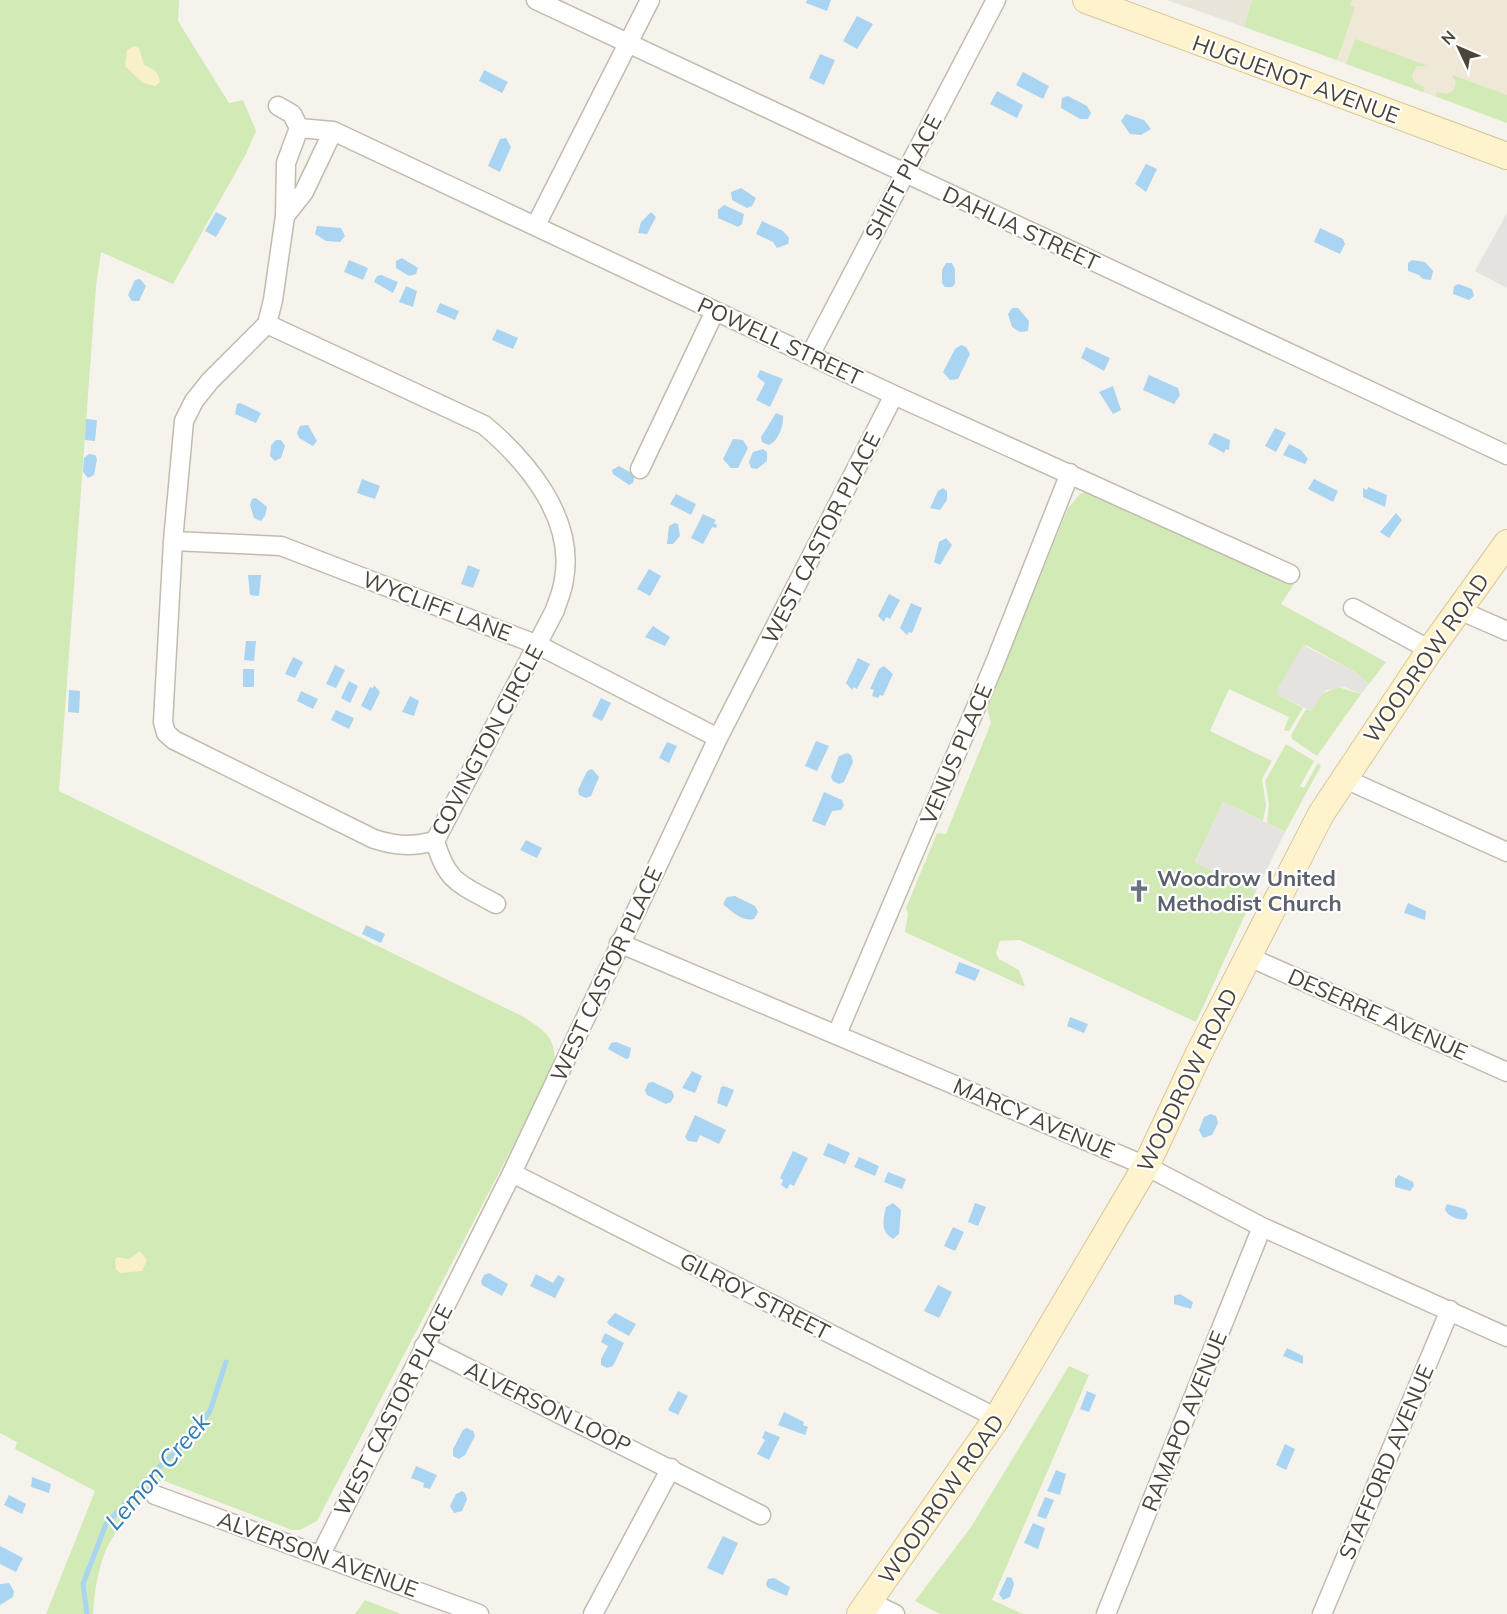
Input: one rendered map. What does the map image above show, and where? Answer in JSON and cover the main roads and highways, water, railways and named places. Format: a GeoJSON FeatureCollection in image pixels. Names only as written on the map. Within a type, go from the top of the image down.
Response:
{"type":"FeatureCollection","features":[{"type":"Feature","properties":{"kind":"water"},"geometry":{"type":"Polygon","coordinates":[[[807,0],[831,0],[827,11],[806,3],[807,0]]]}},
{"type":"Feature","properties":{"kind":"water"},"geometry":{"type":"Polygon","coordinates":[[[857,16],[873,24],[857,49],[843,41],[857,16]]]}},
{"type":"Feature","properties":{"kind":"water"},"geometry":{"type":"Polygon","coordinates":[[[820,54],[835,60],[824,85],[809,78],[820,54]]]}},
{"type":"Feature","properties":{"kind":"water"},"geometry":{"type":"Polygon","coordinates":[[[484,70],[508,82],[502,93],[479,81],[484,70]]]}},
{"type":"Feature","properties":{"kind":"water"},"geometry":{"type":"Polygon","coordinates":[[[1023,72],[1049,86],[1043,99],[1016,85],[1023,72]]]}},
{"type":"Feature","properties":{"kind":"water"},"geometry":{"type":"Polygon","coordinates":[[[997,91],[1023,105],[1017,118],[990,104],[997,91]]]}},
{"type":"Feature","properties":{"kind":"water"},"geometry":{"type":"Polygon","coordinates":[[[1068,96],[1087,106],[1091,113],[1088,119],[1080,119],[1061,108],[1062,98],[1068,96]]]}},
{"type":"Feature","properties":{"kind":"water"},"geometry":{"type":"Polygon","coordinates":[[[1126,114],[1144,120],[1151,129],[1141,135],[1130,134],[1121,121],[1126,114]]]}},
{"type":"Feature","properties":{"kind":"water"},"geometry":{"type":"Polygon","coordinates":[[[506,138],[511,147],[500,172],[488,166],[500,139],[506,138]]]}},
{"type":"Feature","properties":{"kind":"water"},"geometry":{"type":"Polygon","coordinates":[[[1146,164],[1157,169],[1146,192],[1135,184],[1146,164]]]}},
{"type":"Feature","properties":{"kind":"water"},"geometry":{"type":"Polygon","coordinates":[[[741,188],[756,198],[752,206],[747,208],[732,200],[731,192],[741,188]]]}},
{"type":"Feature","properties":{"kind":"water"},"geometry":{"type":"Polygon","coordinates":[[[724,205],[744,214],[742,224],[738,227],[718,218],[718,210],[724,205]]]}},
{"type":"Feature","properties":{"kind":"water"},"geometry":{"type":"Polygon","coordinates":[[[216,212],[227,218],[216,237],[205,231],[216,212]]]}},
{"type":"Feature","properties":{"kind":"water"},"geometry":{"type":"Polygon","coordinates":[[[651,212],[656,217],[647,234],[638,233],[641,222],[651,212]]]}},
{"type":"Feature","properties":{"kind":"water"},"geometry":{"type":"Polygon","coordinates":[[[762,221],[783,231],[789,238],[788,244],[777,248],[773,242],[756,234],[762,221]]]}},
{"type":"Feature","properties":{"kind":"water"},"geometry":{"type":"Polygon","coordinates":[[[317,226],[341,228],[345,236],[340,242],[326,241],[315,234],[317,226]]]}},
{"type":"Feature","properties":{"kind":"water"},"geometry":{"type":"Polygon","coordinates":[[[1320,228],[1343,239],[1345,244],[1340,254],[1314,242],[1320,228]]]}},
{"type":"Feature","properties":{"kind":"water"},"geometry":{"type":"Polygon","coordinates":[[[402,258],[418,268],[416,274],[409,276],[396,268],[396,261],[402,258]]]}},
{"type":"Feature","properties":{"kind":"water"},"geometry":{"type":"Polygon","coordinates":[[[349,260],[368,268],[363,280],[344,272],[349,260]]]}},
{"type":"Feature","properties":{"kind":"water"},"geometry":{"type":"Polygon","coordinates":[[[1412,260],[1425,262],[1433,271],[1431,280],[1423,279],[1408,271],[1408,263],[1412,260]]]}},
{"type":"Feature","properties":{"kind":"water"},"geometry":{"type":"Polygon","coordinates":[[[946,263],[952,263],[955,269],[955,284],[952,287],[945,287],[942,283],[942,270],[946,263]]]}},
{"type":"Feature","properties":{"kind":"water"},"geometry":{"type":"Polygon","coordinates":[[[381,275],[398,282],[393,293],[374,282],[377,276],[381,275]]]}},
{"type":"Feature","properties":{"kind":"water"},"geometry":{"type":"Polygon","coordinates":[[[140,279],[146,286],[139,301],[132,301],[128,295],[135,280],[140,279]]]}},
{"type":"Feature","properties":{"kind":"water"},"geometry":{"type":"Polygon","coordinates":[[[1459,284],[1472,289],[1474,296],[1469,300],[1453,294],[1454,286],[1459,284]]]}},
{"type":"Feature","properties":{"kind":"water"},"geometry":{"type":"Polygon","coordinates":[[[406,286],[417,291],[413,307],[399,302],[406,286]]]}},
{"type":"Feature","properties":{"kind":"water"},"geometry":{"type":"Polygon","coordinates":[[[440,303],[459,311],[455,320],[436,312],[440,303]]]}},
{"type":"Feature","properties":{"kind":"water"},"geometry":{"type":"Polygon","coordinates":[[[1012,308],[1018,308],[1029,321],[1028,331],[1020,332],[1012,327],[1008,314],[1012,308]]]}},
{"type":"Feature","properties":{"kind":"water"},"geometry":{"type":"Polygon","coordinates":[[[497,329],[518,338],[513,349],[492,340],[497,329]]]}},
{"type":"Feature","properties":{"kind":"water"},"geometry":{"type":"Polygon","coordinates":[[[961,345],[966,347],[970,354],[958,379],[950,380],[943,372],[955,349],[961,345]]]}},
{"type":"Feature","properties":{"kind":"water"},"geometry":{"type":"Polygon","coordinates":[[[1086,347],[1110,358],[1104,371],[1081,358],[1086,347]]]}},
{"type":"Feature","properties":{"kind":"water"},"geometry":{"type":"Polygon","coordinates":[[[760,370],[783,379],[770,407],[756,400],[765,383],[757,377],[760,370]]]}},
{"type":"Feature","properties":{"kind":"water"},"geometry":{"type":"Polygon","coordinates":[[[1149,375],[1178,388],[1180,395],[1174,404],[1143,390],[1149,375]]]}},
{"type":"Feature","properties":{"kind":"water"},"geometry":{"type":"Polygon","coordinates":[[[1113,386],[1121,410],[1113,414],[1099,392],[1113,386]]]}},
{"type":"Feature","properties":{"kind":"water"},"geometry":{"type":"Polygon","coordinates":[[[240,403],[261,413],[256,423],[235,414],[237,404],[240,403]]]}},
{"type":"Feature","properties":{"kind":"water"},"geometry":{"type":"Polygon","coordinates":[[[776,413],[783,416],[782,424],[778,437],[769,445],[762,442],[761,437],[776,413]]]}},
{"type":"Feature","properties":{"kind":"water"},"geometry":{"type":"Polygon","coordinates":[[[86,419],[97,420],[95,441],[85,440],[86,419]]]}},
{"type":"Feature","properties":{"kind":"water"},"geometry":{"type":"Polygon","coordinates":[[[308,425],[317,441],[313,446],[299,438],[297,433],[300,426],[308,425]]]}},
{"type":"Feature","properties":{"kind":"water"},"geometry":{"type":"Polygon","coordinates":[[[1275,428],[1286,433],[1276,452],[1265,446],[1275,428]]]}},
{"type":"Feature","properties":{"kind":"water"},"geometry":{"type":"Polygon","coordinates":[[[1214,433],[1230,440],[1229,450],[1226,449],[1224,453],[1208,444],[1214,433]]]}},
{"type":"Feature","properties":{"kind":"water"},"geometry":{"type":"Polygon","coordinates":[[[733,439],[743,440],[748,448],[738,468],[731,468],[723,459],[733,439]]]}},
{"type":"Feature","properties":{"kind":"water"},"geometry":{"type":"Polygon","coordinates":[[[276,440],[281,440],[285,446],[281,458],[275,461],[270,456],[271,445],[276,440]]]}},
{"type":"Feature","properties":{"kind":"water"},"geometry":{"type":"Polygon","coordinates":[[[1289,444],[1301,450],[1308,459],[1305,464],[1283,455],[1289,444]]]}},
{"type":"Feature","properties":{"kind":"water"},"geometry":{"type":"Polygon","coordinates":[[[763,449],[767,452],[767,461],[757,469],[751,468],[749,462],[753,452],[763,449]]]}},
{"type":"Feature","properties":{"kind":"water"},"geometry":{"type":"Polygon","coordinates":[[[89,454],[95,455],[97,459],[94,475],[88,478],[83,472],[84,458],[89,454]]]}},
{"type":"Feature","properties":{"kind":"water"},"geometry":{"type":"Polygon","coordinates":[[[619,466],[635,475],[633,483],[629,485],[613,474],[612,470],[619,466]]]}},
{"type":"Feature","properties":{"kind":"water"},"geometry":{"type":"Polygon","coordinates":[[[362,479],[380,486],[375,499],[357,493],[362,479]]]}},
{"type":"Feature","properties":{"kind":"water"},"geometry":{"type":"Polygon","coordinates":[[[1314,479],[1338,491],[1333,502],[1308,489],[1314,479]]]}},
{"type":"Feature","properties":{"kind":"water"},"geometry":{"type":"Polygon","coordinates":[[[1368,487],[1387,495],[1385,507],[1363,497],[1363,488],[1367,490],[1368,487]]]}},
{"type":"Feature","properties":{"kind":"water"},"geometry":{"type":"Polygon","coordinates":[[[943,488],[947,491],[947,500],[940,510],[930,508],[938,491],[943,488]]]}},
{"type":"Feature","properties":{"kind":"water"},"geometry":{"type":"Polygon","coordinates":[[[676,494],[696,504],[691,515],[670,504],[676,494]]]}},
{"type":"Feature","properties":{"kind":"water"},"geometry":{"type":"Polygon","coordinates":[[[256,498],[267,507],[261,521],[254,518],[250,505],[252,499],[256,498]]]}},
{"type":"Feature","properties":{"kind":"water"},"geometry":{"type":"Polygon","coordinates":[[[1396,513],[1402,520],[1389,538],[1380,532],[1396,513]]]}},
{"type":"Feature","properties":{"kind":"water"},"geometry":{"type":"Polygon","coordinates":[[[703,514],[716,520],[714,523],[717,525],[716,528],[712,527],[703,544],[691,538],[703,514]]]}},
{"type":"Feature","properties":{"kind":"water"},"geometry":{"type":"Polygon","coordinates":[[[678,524],[680,536],[673,544],[667,544],[669,526],[678,524]]]}},
{"type":"Feature","properties":{"kind":"water"},"geometry":{"type":"Polygon","coordinates":[[[946,538],[952,545],[940,565],[934,562],[939,542],[946,538]]]}},
{"type":"Feature","properties":{"kind":"water"},"geometry":{"type":"Polygon","coordinates":[[[468,565],[480,570],[473,588],[461,584],[468,565]]]}},
{"type":"Feature","properties":{"kind":"water"},"geometry":{"type":"Polygon","coordinates":[[[649,569],[661,576],[650,596],[637,589],[649,569]]]}},
{"type":"Feature","properties":{"kind":"water"},"geometry":{"type":"Polygon","coordinates":[[[248,575],[261,575],[259,596],[250,595],[248,575]]]}},
{"type":"Feature","properties":{"kind":"water"},"geometry":{"type":"Polygon","coordinates":[[[889,594],[900,600],[890,619],[886,617],[884,622],[878,616],[889,594]]]}},
{"type":"Feature","properties":{"kind":"water"},"geometry":{"type":"Polygon","coordinates":[[[911,603],[922,608],[912,633],[909,632],[907,635],[900,628],[911,603]]]}},
{"type":"Feature","properties":{"kind":"water"},"geometry":{"type":"Polygon","coordinates":[[[653,626],[670,637],[665,646],[645,637],[653,626]]]}},
{"type":"Feature","properties":{"kind":"water"},"geometry":{"type":"Polygon","coordinates":[[[246,641],[256,641],[254,661],[244,660],[246,641]]]}},
{"type":"Feature","properties":{"kind":"water"},"geometry":{"type":"Polygon","coordinates":[[[293,657],[303,662],[295,678],[285,674],[293,657]]]}},
{"type":"Feature","properties":{"kind":"water"},"geometry":{"type":"Polygon","coordinates":[[[858,658],[870,664],[857,689],[854,687],[852,690],[846,683],[858,658]]]}},
{"type":"Feature","properties":{"kind":"water"},"geometry":{"type":"Polygon","coordinates":[[[335,665],[345,670],[336,688],[326,684],[335,665]]]}},
{"type":"Feature","properties":{"kind":"water"},"geometry":{"type":"Polygon","coordinates":[[[884,666],[893,674],[883,696],[880,695],[878,698],[872,696],[874,690],[870,689],[879,669],[884,666]]]}},
{"type":"Feature","properties":{"kind":"water"},"geometry":{"type":"Polygon","coordinates":[[[243,669],[254,669],[254,687],[243,687],[243,669]]]}},
{"type":"Feature","properties":{"kind":"water"},"geometry":{"type":"Polygon","coordinates":[[[349,681],[358,686],[350,703],[341,698],[349,681]]]}},
{"type":"Feature","properties":{"kind":"water"},"geometry":{"type":"Polygon","coordinates":[[[374,685],[380,692],[371,711],[361,706],[370,687],[373,688],[374,685]]]}},
{"type":"Feature","properties":{"kind":"water"},"geometry":{"type":"Polygon","coordinates":[[[69,690],[80,691],[79,713],[68,712],[69,690]]]}},
{"type":"Feature","properties":{"kind":"water"},"geometry":{"type":"Polygon","coordinates":[[[301,691],[318,699],[313,709],[297,701],[301,691]]]}},
{"type":"Feature","properties":{"kind":"water"},"geometry":{"type":"Polygon","coordinates":[[[410,696],[419,701],[414,716],[402,712],[410,696]]]}},
{"type":"Feature","properties":{"kind":"water"},"geometry":{"type":"Polygon","coordinates":[[[601,698],[611,703],[602,721],[592,716],[601,698]]]}},
{"type":"Feature","properties":{"kind":"water"},"geometry":{"type":"Polygon","coordinates":[[[336,710],[354,718],[349,729],[331,720],[336,710]]]}},
{"type":"Feature","properties":{"kind":"water"},"geometry":{"type":"Polygon","coordinates":[[[816,741],[829,746],[817,771],[805,766],[816,741]]]}},
{"type":"Feature","properties":{"kind":"water"},"geometry":{"type":"Polygon","coordinates":[[[667,742],[677,746],[669,763],[659,758],[667,742]]]}},
{"type":"Feature","properties":{"kind":"water"},"geometry":{"type":"Polygon","coordinates":[[[847,753],[851,755],[853,762],[844,782],[839,784],[831,777],[839,756],[847,753]]]}},
{"type":"Feature","properties":{"kind":"water"},"geometry":{"type":"Polygon","coordinates":[[[592,769],[599,777],[591,796],[586,798],[579,795],[578,790],[587,771],[592,769]]]}},
{"type":"Feature","properties":{"kind":"water"},"geometry":{"type":"Polygon","coordinates":[[[824,792],[842,800],[844,805],[841,810],[832,811],[825,826],[812,821],[824,792]]]}},
{"type":"Feature","properties":{"kind":"water"},"geometry":{"type":"Polygon","coordinates":[[[526,840],[542,848],[537,858],[520,850],[526,840]]]}},
{"type":"Feature","properties":{"kind":"water"},"geometry":{"type":"Polygon","coordinates":[[[735,896],[755,906],[758,912],[754,919],[741,917],[723,904],[727,897],[735,896]]]}},
{"type":"Feature","properties":{"kind":"water"},"geometry":{"type":"Polygon","coordinates":[[[1408,903],[1426,911],[1425,920],[1404,913],[1408,903]]]}},
{"type":"Feature","properties":{"kind":"water"},"geometry":{"type":"Polygon","coordinates":[[[366,925],[385,934],[381,943],[362,934],[366,925]]]}},
{"type":"Feature","properties":{"kind":"water"},"geometry":{"type":"Polygon","coordinates":[[[959,962],[980,970],[975,981],[955,973],[959,962]]]}},
{"type":"Feature","properties":{"kind":"water"},"geometry":{"type":"Polygon","coordinates":[[[1070,1017],[1088,1024],[1084,1033],[1067,1026],[1070,1017]]]}},
{"type":"Feature","properties":{"kind":"water"},"geometry":{"type":"Polygon","coordinates":[[[616,1042],[631,1048],[629,1058],[626,1059],[608,1049],[611,1043],[616,1042]]]}},
{"type":"Feature","properties":{"kind":"water"},"geometry":{"type":"Polygon","coordinates":[[[692,1071],[702,1076],[695,1093],[682,1088],[692,1071]]]}},
{"type":"Feature","properties":{"kind":"water"},"geometry":{"type":"Polygon","coordinates":[[[653,1082],[672,1091],[674,1096],[671,1102],[666,1104],[647,1095],[645,1090],[648,1083],[653,1082]]]}},
{"type":"Feature","properties":{"kind":"water"},"geometry":{"type":"Polygon","coordinates":[[[721,1087],[734,1090],[727,1107],[717,1103],[721,1087]]]}},
{"type":"Feature","properties":{"kind":"water"},"geometry":{"type":"Polygon","coordinates":[[[1211,1114],[1216,1116],[1218,1123],[1212,1135],[1203,1138],[1199,1130],[1204,1117],[1211,1114]]]}},
{"type":"Feature","properties":{"kind":"water"},"geometry":{"type":"Polygon","coordinates":[[[695,1115],[726,1130],[719,1144],[700,1135],[697,1142],[688,1141],[685,1137],[695,1115]]]}},
{"type":"Feature","properties":{"kind":"water"},"geometry":{"type":"Polygon","coordinates":[[[828,1143],[850,1153],[845,1164],[823,1155],[828,1143]]]}},
{"type":"Feature","properties":{"kind":"water"},"geometry":{"type":"Polygon","coordinates":[[[793,1151],[808,1158],[794,1186],[790,1184],[787,1189],[781,1185],[783,1180],[780,1178],[793,1151]]]}},
{"type":"Feature","properties":{"kind":"water"},"geometry":{"type":"Polygon","coordinates":[[[859,1157],[879,1166],[875,1176],[854,1167],[859,1157]]]}},
{"type":"Feature","properties":{"kind":"water"},"geometry":{"type":"Polygon","coordinates":[[[888,1172],[906,1179],[902,1189],[884,1182],[888,1172]]]}},
{"type":"Feature","properties":{"kind":"water"},"geometry":{"type":"Polygon","coordinates":[[[1399,1175],[1413,1182],[1414,1186],[1410,1191],[1395,1187],[1395,1179],[1399,1175]]]}},
{"type":"Feature","properties":{"kind":"water"},"geometry":{"type":"Polygon","coordinates":[[[893,1203],[901,1210],[899,1234],[893,1239],[886,1233],[883,1221],[886,1207],[893,1203]]]}},
{"type":"Feature","properties":{"kind":"water"},"geometry":{"type":"Polygon","coordinates":[[[975,1203],[986,1207],[978,1226],[968,1222],[975,1203]]]}},
{"type":"Feature","properties":{"kind":"water"},"geometry":{"type":"Polygon","coordinates":[[[1447,1204],[1465,1209],[1468,1214],[1466,1219],[1457,1219],[1448,1214],[1445,1209],[1447,1204]]]}},
{"type":"Feature","properties":{"kind":"water"},"geometry":{"type":"Polygon","coordinates":[[[953,1227],[964,1232],[955,1251],[944,1246],[953,1227]]]}},
{"type":"Feature","properties":{"kind":"water"},"geometry":{"type":"Polygon","coordinates":[[[489,1273],[508,1284],[502,1296],[482,1285],[484,1275],[489,1273]]]}},
{"type":"Feature","properties":{"kind":"water"},"geometry":{"type":"Polygon","coordinates":[[[536,1274],[553,1283],[558,1275],[565,1279],[555,1298],[530,1286],[536,1274]]]}},
{"type":"Feature","properties":{"kind":"water"},"geometry":{"type":"Polygon","coordinates":[[[938,1285],[952,1292],[939,1318],[924,1311],[938,1285]]]}},
{"type":"Feature","properties":{"kind":"water"},"geometry":{"type":"Polygon","coordinates":[[[1180,1294],[1193,1302],[1191,1309],[1174,1304],[1174,1296],[1180,1294]]]}},
{"type":"Feature","properties":{"kind":"water"},"geometry":{"type":"Polygon","coordinates":[[[615,1313],[636,1324],[629,1336],[607,1322],[615,1313]]]}},
{"type":"Feature","properties":{"kind":"water"},"geometry":{"type":"Polygon","coordinates":[[[605,1333],[624,1343],[613,1366],[607,1368],[601,1365],[601,1359],[608,1346],[601,1342],[605,1333]]]}},
{"type":"Feature","properties":{"kind":"water"},"geometry":{"type":"Polygon","coordinates":[[[1287,1348],[1303,1356],[1303,1364],[1283,1356],[1287,1348]]]}},
{"type":"Feature","properties":{"kind":"water"},"geometry":{"type":"Polygon","coordinates":[[[678,1391],[688,1396],[678,1415],[668,1410],[678,1391]]]}},
{"type":"Feature","properties":{"kind":"water"},"geometry":{"type":"Polygon","coordinates":[[[1087,1391],[1096,1395],[1089,1412],[1080,1409],[1087,1391]]]}},
{"type":"Feature","properties":{"kind":"water"},"geometry":{"type":"Polygon","coordinates":[[[784,1412],[804,1422],[803,1425],[808,1427],[805,1435],[778,1425],[784,1412]]]}},
{"type":"Feature","properties":{"kind":"water"},"geometry":{"type":"Polygon","coordinates":[[[467,1428],[473,1431],[475,1436],[465,1455],[459,1459],[453,1456],[453,1449],[463,1430],[467,1428]]]}},
{"type":"Feature","properties":{"kind":"water"},"geometry":{"type":"Polygon","coordinates":[[[765,1431],[780,1437],[769,1460],[757,1454],[765,1440],[762,1438],[765,1431]]]}},
{"type":"Feature","properties":{"kind":"water"},"geometry":{"type":"Polygon","coordinates":[[[1285,1444],[1295,1449],[1286,1470],[1276,1465],[1285,1444]]]}},
{"type":"Feature","properties":{"kind":"water"},"geometry":{"type":"Polygon","coordinates":[[[416,1466],[437,1475],[430,1489],[423,1487],[424,1483],[411,1478],[416,1466]]]}},
{"type":"Feature","properties":{"kind":"water"},"geometry":{"type":"Polygon","coordinates":[[[1056,1470],[1066,1474],[1060,1495],[1047,1491],[1056,1470]]]}},
{"type":"Feature","properties":{"kind":"water"},"geometry":{"type":"Polygon","coordinates":[[[32,1477],[51,1484],[49,1493],[31,1487],[32,1477]]]}},
{"type":"Feature","properties":{"kind":"water"},"geometry":{"type":"Polygon","coordinates":[[[462,1491],[467,1499],[462,1511],[454,1513],[450,1506],[456,1494],[462,1491]]]}},
{"type":"Feature","properties":{"kind":"water"},"geometry":{"type":"Polygon","coordinates":[[[9,1495],[26,1504],[22,1514],[4,1505],[9,1495]]]}},
{"type":"Feature","properties":{"kind":"water"},"geometry":{"type":"Polygon","coordinates":[[[1045,1497],[1054,1500],[1046,1519],[1037,1516],[1045,1497]]]}},
{"type":"Feature","properties":{"kind":"water"},"geometry":{"type":"Polygon","coordinates":[[[1033,1523],[1045,1528],[1038,1549],[1024,1543],[1033,1523]]]}},
{"type":"Feature","properties":{"kind":"water"},"geometry":{"type":"Polygon","coordinates":[[[723,1536],[738,1543],[723,1575],[707,1568],[723,1536]]]}},
{"type":"Feature","properties":{"kind":"water"},"geometry":{"type":"Polygon","coordinates":[[[0,1546],[23,1558],[16,1572],[0,1564],[0,1546]]]}},
{"type":"Feature","properties":{"kind":"water"},"geometry":{"type":"Polygon","coordinates":[[[1007,1577],[1012,1578],[1014,1584],[1010,1597],[1003,1600],[999,1594],[1007,1577]]]}},
{"type":"Feature","properties":{"kind":"water"},"geometry":{"type":"Polygon","coordinates":[[[774,1578],[790,1587],[787,1596],[768,1588],[766,1584],[768,1579],[774,1578]]]}},
{"type":"Feature","properties":{"kind":"water"},"geometry":{"type":"Polygon","coordinates":[[[9,1583],[14,1591],[13,1597],[0,1605],[0,1584],[9,1583]]]}},
{"type":"Feature","properties":{"kind":"waterway","name":"Lemon Creek"},"geometry":{"type":"LineString","coordinates":[[87,1614],[83,1584],[106,1524],[165,1461],[186,1444],[210,1411],[226,1362]]}},
{"type":"Feature","properties":{"kind":"place","name":"Woodrow United Methodist Church"},"geometry":{"type":"Point","coordinates":[1139,891]}}]}
